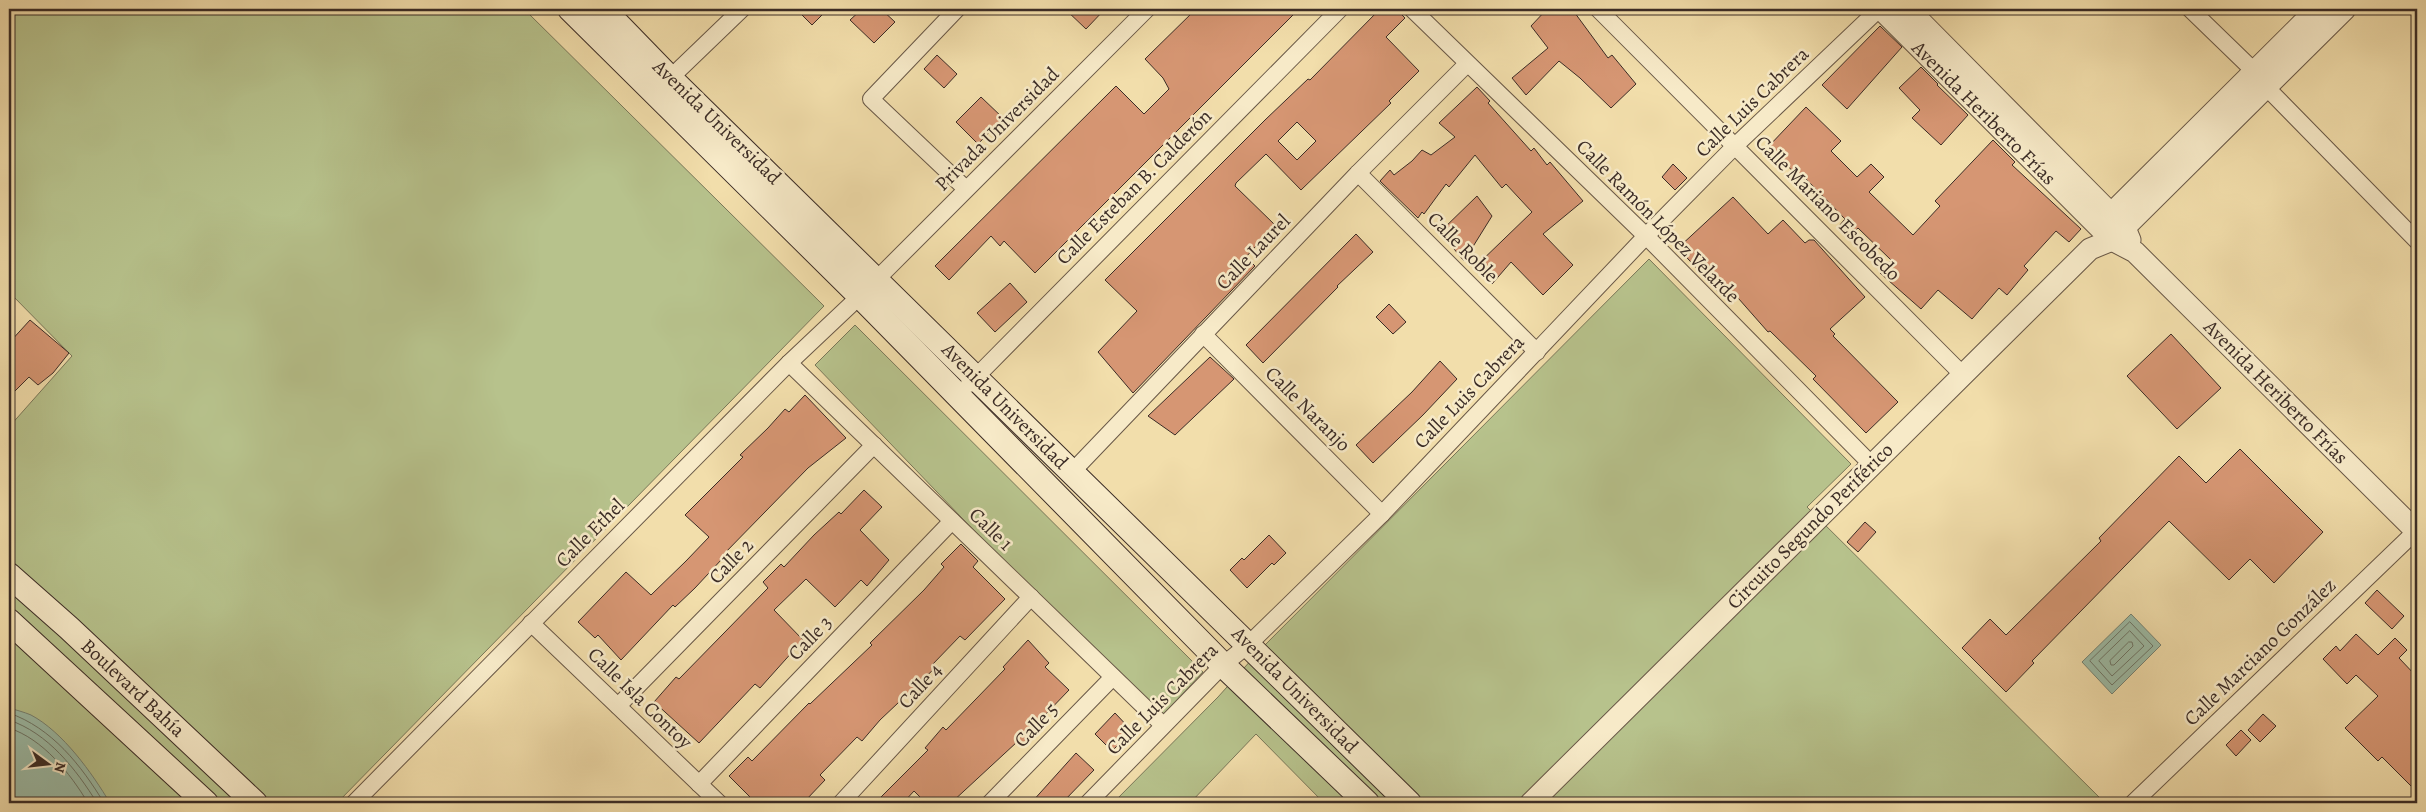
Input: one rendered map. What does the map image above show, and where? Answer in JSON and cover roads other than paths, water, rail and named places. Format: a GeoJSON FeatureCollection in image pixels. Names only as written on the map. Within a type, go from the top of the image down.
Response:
{"type":"FeatureCollection","features":[{"type":"Feature","properties":{"kind":"main road","name":"Avenida Universidad"},"geometry":{"type":"LineString","coordinates":[[570,9],[663,86],[820,223],[1409,803]]}},
{"type":"Feature","properties":{"kind":"main road","name":"Avenida Universidad"},"geometry":{"type":"LineString","coordinates":[[603,9],[663,86],[802,239],[1224,665],[1367,803]]}},
{"type":"Feature","properties":{"kind":"main road","name":"Boulevard Bahía"},"geometry":{"type":"LineString","coordinates":[[9,575],[69,628],[255,803]]}},
{"type":"Feature","properties":{"kind":"main road","name":"Boulevard Bahía"},"geometry":{"type":"LineString","coordinates":[[9,621],[206,803]]}},
{"type":"Feature","properties":{"kind":"street"},"geometry":{"type":"LineString","coordinates":[[663,86],[742,9]]}},
{"type":"Feature","properties":{"kind":"street"},"geometry":{"type":"LineString","coordinates":[[957,9],[871,98],[966,189]]}},
{"type":"Feature","properties":{"kind":"street","name":"Privada Universidad"},"geometry":{"type":"LineString","coordinates":[[877,279],[1146,9]]}},
{"type":"Feature","properties":{"kind":"street","name":"Calle Esteban B. Calderón"},"geometry":{"type":"LineString","coordinates":[[957,395],[1340,9]]}},
{"type":"Feature","properties":{"kind":"street","name":"Calle Ramón López Velarde"},"geometry":{"type":"LineString","coordinates":[[1412,9],[1646,236],[1872,465]]}},
{"type":"Feature","properties":{"kind":"street","name":"Calle Mariano Escobedo"},"geometry":{"type":"LineString","coordinates":[[1598,9],[1736,145],[1963,375]]}},
{"type":"Feature","properties":{"kind":"street","name":"Calle Luis Cabrera"},"geometry":{"type":"LineString","coordinates":[[1088,803],[1224,665],[1249,644],[1382,514],[1646,236],[1736,145],[1880,9]]}},
{"type":"Feature","properties":{"kind":"street","name":"Avenida Heriberto Frías"},"geometry":{"type":"LineString","coordinates":[[1880,9],[2112,227]]}},
{"type":"Feature","properties":{"kind":"street","name":"Avenida Heriberto Frías"},"geometry":{"type":"LineString","coordinates":[[1908,9],[2135,252],[2417,531]]}},
{"type":"Feature","properties":{"kind":"street"},"geometry":{"type":"LineString","coordinates":[[2190,9],[2417,241]]}},
{"type":"Feature","properties":{"kind":"street"},"geometry":{"type":"LineString","coordinates":[[2260,79],[2317,9]]}},
{"type":"Feature","properties":{"kind":"street"},"geometry":{"type":"LineString","coordinates":[[2112,227],[2260,79],[2345,9]]}},
{"type":"Feature","properties":{"kind":"street","name":"Calle Laurel"},"geometry":{"type":"LineString","coordinates":[[1072,472],[1358,173],[1467,64]]}},
{"type":"Feature","properties":{"kind":"street","name":"Calle Roble"},"geometry":{"type":"LineString","coordinates":[[1358,173],[1537,352]]}},
{"type":"Feature","properties":{"kind":"street"},"geometry":{"type":"LineString","coordinates":[[802,239],[820,223]]}},
{"type":"Feature","properties":{"kind":"street","name":"Circuito Segundo Periférico"},"geometry":{"type":"LineString","coordinates":[[1531,803],[2112,227]]}},
{"type":"Feature","properties":{"kind":"street","name":"Calle Ethel"},"geometry":{"type":"LineString","coordinates":[[354,803],[789,363],[860,296]]}},
{"type":"Feature","properties":{"kind":"street","name":"Calle Naranjo"},"geometry":{"type":"LineString","coordinates":[[1203,334],[1382,514]]}},
{"type":"Feature","properties":{"kind":"street","name":"Calle 1"},"geometry":{"type":"LineString","coordinates":[[789,363],[1163,725]]}},
{"type":"Feature","properties":{"kind":"street","name":"Calle 2"},"geometry":{"type":"LineString","coordinates":[[618,706],[874,445]]}},
{"type":"Feature","properties":{"kind":"street","name":"Calle 3"},"geometry":{"type":"LineString","coordinates":[[698,784],[952,521]]}},
{"type":"Feature","properties":{"kind":"street","name":"Calle Marciano González"},"geometry":{"type":"LineString","coordinates":[[2133,803],[2417,531]]}},
{"type":"Feature","properties":{"kind":"street","name":"Calle 4"},"geometry":{"type":"LineString","coordinates":[[841,803],[1031,598]]}},
{"type":"Feature","properties":{"kind":"street","name":"Calle Isla Contoy"},"geometry":{"type":"LineString","coordinates":[[531,623],[719,803]]}},
{"type":"Feature","properties":{"kind":"street","name":"Calle 5"},"geometry":{"type":"LineString","coordinates":[[990,803],[1113,677]]}},
{"type":"Feature","properties":{"kind":"water"},"geometry":{"type":"Polygon","coordinates":[[[2131,614],[2161,645],[2112,694],[2082,662],[2131,614]]]}},
{"type":"Feature","properties":{"kind":"water"},"geometry":{"type":"Polygon","coordinates":[[[9,708],[31,715],[43,722],[65,742],[86,766],[110,803],[9,803],[9,708]]]}}]}
